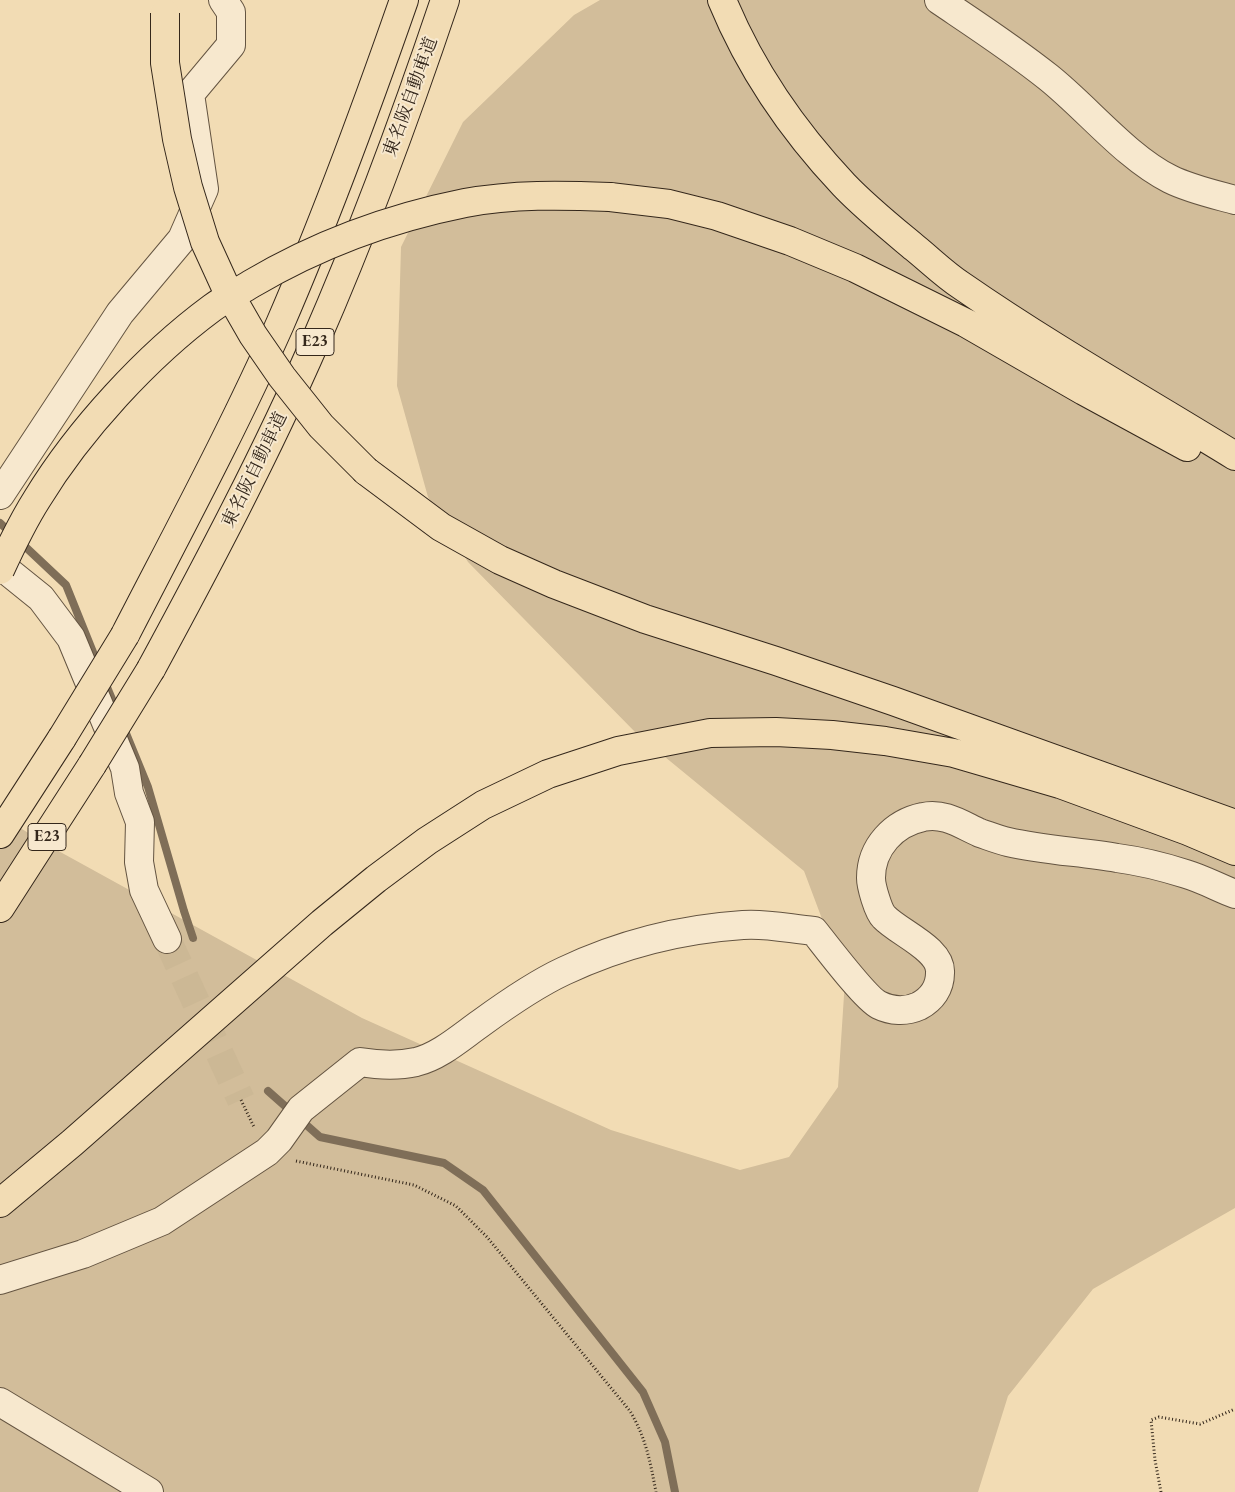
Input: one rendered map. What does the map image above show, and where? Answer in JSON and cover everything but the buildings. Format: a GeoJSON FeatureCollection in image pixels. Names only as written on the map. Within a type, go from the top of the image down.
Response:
{"type":"FeatureCollection","features":[{"type":"Feature","properties":{"kind":"highway"},"geometry":{"type":"LineString","coordinates":[[166,0],[165,63],[176,139],[188,188],[205,242],[226,288],[253,335],[282,377],[322,426],[366,471],[441,527],[500,560],[554,584],[644,619],[875,694],[1235,824]]}},
{"type":"Feature","properties":{"kind":"highway","name":"E23"},"geometry":{"type":"LineString","coordinates":[[0,834],[125,635],[228,434],[280,324],[334,193],[404,0]]}},
{"type":"Feature","properties":{"kind":"highway","name":"東名阪自動車道"},"geometry":{"type":"LineString","coordinates":[[0,908],[151,669],[262,457],[315,343],[366,221],[413,96],[445,0]]}},
{"type":"Feature","properties":{"kind":"highway"},"geometry":{"type":"LineString","coordinates":[[722,0],[735,30],[782,108],[807,143],[845,186],[960,285],[1049,343],[1235,456]]}},
{"type":"Feature","properties":{"kind":"highway"},"geometry":{"type":"LineString","coordinates":[[0,570],[36,499],[80,437],[171,340],[213,306],[270,273],[334,242],[406,217],[466,203],[513,197],[610,196],[669,204],[717,216],[790,241],[855,268],[966,324],[1084,391],[1235,472]]}},
{"type":"Feature","properties":{"kind":"highway"},"geometry":{"type":"LineString","coordinates":[[0,1203],[72,1143],[307,936],[376,879],[427,841],[483,805],[548,774],[618,751],[710,733],[776,732],[884,741],[954,753],[1060,784],[1188,830],[1235,850]]}},
{"type":"Feature","properties":{"kind":"street"},"geometry":{"type":"LineString","coordinates":[[0,495],[120,313],[182,239],[204,189],[190,94],[231,45],[231,12],[223,0]]}},
{"type":"Feature","properties":{"kind":"street"},"geometry":{"type":"LineString","coordinates":[[939,0],[987,32],[1049,78],[1139,158],[1170,179],[1235,200]]}},
{"type":"Feature","properties":{"kind":"street"},"geometry":{"type":"LineString","coordinates":[[0,565],[41,598],[71,638],[125,768],[129,793],[140,822],[140,862],[144,890],[167,939]]}},
{"type":"Feature","properties":{"kind":"street"},"geometry":{"type":"LineString","coordinates":[[0,1280],[83,1254],[162,1221],[273,1146],[301,1109],[360,1062],[379,1065],[416,1062],[437,1054],[514,999],[562,972],[606,952],[659,938],[744,924],[814,931],[866,994],[877,1004],[890,1009],[903,1010],[915,1008],[927,1002],[935,993],[940,981],[941,970],[939,964],[923,945],[910,938],[882,915],[871,878],[874,859],[885,838],[894,829],[924,816],[955,820],[980,833],[1009,842],[1119,858],[1188,874],[1235,894]]}},
{"type":"Feature","properties":{"kind":"street"},"geometry":{"type":"LineString","coordinates":[[0,1402],[149,1492]]}},
{"type":"Feature","properties":{"kind":"path"},"geometry":{"type":"LineString","coordinates":[[241,1100],[273,1146],[309,1164],[414,1185],[456,1206],[487,1238],[630,1411],[641,1430],[651,1463],[656,1492]]}},
{"type":"Feature","properties":{"kind":"path"},"geometry":{"type":"LineString","coordinates":[[1161,1492],[1155,1460],[1151,1420],[1159,1417],[1200,1424],[1235,1409]]}},
{"type":"Feature","properties":{"kind":"shaded area"},"geometry":{"type":"Polygon","coordinates":[[[600,0],[1235,0],[1235,1208],[1093,1289],[1008,1396],[978,1492],[0,1492],[0,815],[44,843],[362,1018],[611,1130],[740,1170],[789,1157],[838,1087],[845,980],[804,871],[637,734],[468,562],[428,497],[397,386],[401,247],[463,122],[574,15],[600,0]]]}},
{"type":"Feature","properties":{"kind":"waterway"},"geometry":{"type":"LineString","coordinates":[[0,523],[66,585],[99,667]]}},
{"type":"Feature","properties":{"kind":"waterway"},"geometry":{"type":"LineString","coordinates":[[104,680],[117,711]]}},
{"type":"Feature","properties":{"kind":"waterway"},"geometry":{"type":"LineString","coordinates":[[123,726],[148,787],[193,938]]}},
{"type":"Feature","properties":{"kind":"waterway"},"geometry":{"type":"LineString","coordinates":[[268,1091],[320,1137],[444,1163],[483,1190],[643,1392],[665,1442],[675,1492]]}},
{"type":"Feature","properties":{"kind":"tunnel"},"geometry":{"type":"LineString","coordinates":[[167,939],[241,1100]]}}]}
